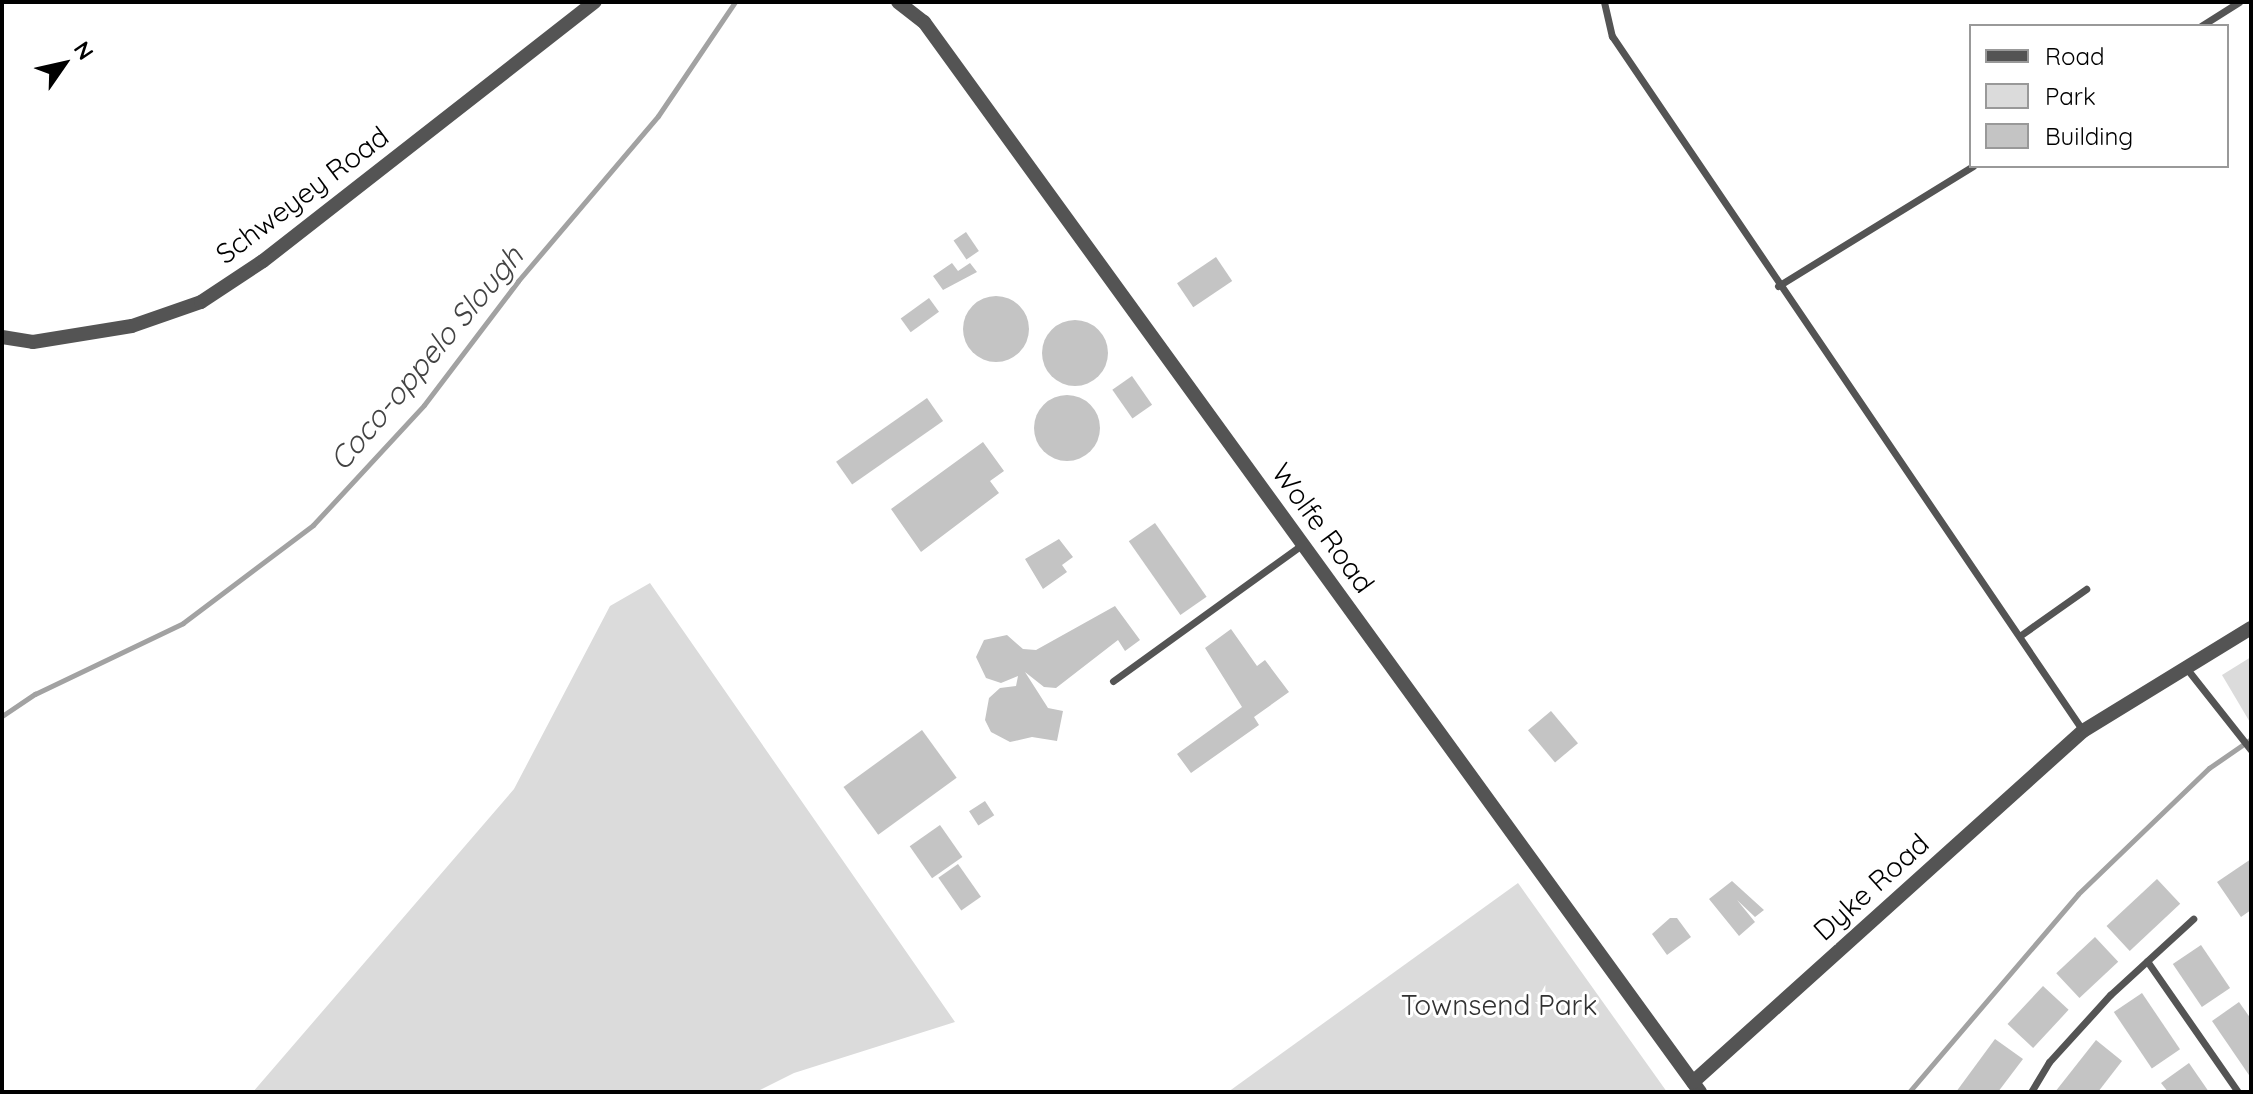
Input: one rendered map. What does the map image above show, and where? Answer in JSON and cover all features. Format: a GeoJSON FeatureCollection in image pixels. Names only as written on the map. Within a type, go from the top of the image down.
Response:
{"type":"FeatureCollection","features":[{"type":"Feature","properties":{"kind":"street","name":"Schweyey Road"},"geometry":{"type":"LineString","coordinates":[[2,337],[33,342],[132,326],[201,302],[263,261],[595,2]]}},
{"type":"Feature","properties":{"kind":"street","name":"Wolfe Road"},"geometry":{"type":"LineString","coordinates":[[898,2],[924,22],[1697,1087]]}},
{"type":"Feature","properties":{"kind":"street","name":"Dyke Road"},"geometry":{"type":"LineString","coordinates":[[1697,1087],[2083,731],[2251,628]]}},
{"type":"Feature","properties":{"kind":"lane"},"geometry":{"type":"LineString","coordinates":[[1597,2],[1607,14]]}},
{"type":"Feature","properties":{"kind":"lane"},"geometry":{"type":"LineString","coordinates":[[1604,2],[1612,36],[1778,286],[2021,635],[2083,731]]}},
{"type":"Feature","properties":{"kind":"lane"},"geometry":{"type":"LineString","coordinates":[[2204,24],[2239,2]]}},
{"type":"Feature","properties":{"kind":"lane"},"geometry":{"type":"LineString","coordinates":[[1778,286],[1970,168]]}},
{"type":"Feature","properties":{"kind":"lane"},"geometry":{"type":"LineString","coordinates":[[1113,681],[1303,544]]}},
{"type":"Feature","properties":{"kind":"lane"},"geometry":{"type":"LineString","coordinates":[[2021,635],[2086,589]]}},
{"type":"Feature","properties":{"kind":"lane"},"geometry":{"type":"LineString","coordinates":[[2185,667],[2251,750]]}},
{"type":"Feature","properties":{"kind":"lane"},"geometry":{"type":"LineString","coordinates":[[2029,1091],[2110,995],[2193,919]]}},
{"type":"Feature","properties":{"kind":"lane"},"geometry":{"type":"LineString","coordinates":[[2147,961],[2238,1092]]}},
{"type":"Feature","properties":{"kind":"green space"},"geometry":{"type":"Polygon","coordinates":[[[650,583],[955,1022],[794,1073],[756,1092],[253,1092],[514,789],[610,606],[650,583]]]}},
{"type":"Feature","properties":{"kind":"green space"},"geometry":{"type":"Polygon","coordinates":[[[2251,657],[2251,724],[2222,675],[2251,657]]]}},
{"type":"Feature","properties":{"kind":"green space","name":"Townsend Park"},"geometry":{"type":"Polygon","coordinates":[[[1518,883],[1667,1092],[1228,1092],[1518,883]]]}},
{"type":"Feature","properties":{"kind":"building"},"geometry":{"type":"Polygon","coordinates":[[[966,232],[979,251],[966,259],[954,240],[966,232]]]}},
{"type":"Feature","properties":{"kind":"building"},"geometry":{"type":"Polygon","coordinates":[[[1216,257],[1232,281],[1193,307],[1177,283],[1216,257]]]}},
{"type":"Feature","properties":{"kind":"building"},"geometry":{"type":"Polygon","coordinates":[[[952,263],[958,271],[970,263],[977,272],[943,290],[933,276],[952,263]]]}},
{"type":"Feature","properties":{"kind":"building"},"geometry":{"type":"Polygon","coordinates":[[[996,296],[1009,299],[1019,306],[1026,316],[1029,329],[1026,342],[1019,352],[1009,359],[996,362],[983,359],[973,352],[966,342],[963,329],[966,316],[973,306],[983,299],[996,296]]]}},
{"type":"Feature","properties":{"kind":"building"},"geometry":{"type":"Polygon","coordinates":[[[929,298],[939,312],[911,332],[901,319],[929,298]]]}},
{"type":"Feature","properties":{"kind":"building"},"geometry":{"type":"Polygon","coordinates":[[[1075,320],[1098,330],[1108,353],[1098,376],[1075,386],[1052,376],[1042,353],[1052,330],[1075,320]]]}},
{"type":"Feature","properties":{"kind":"building"},"geometry":{"type":"Polygon","coordinates":[[[1132,376],[1152,405],[1132,418],[1112,390],[1132,376]]]}},
{"type":"Feature","properties":{"kind":"building"},"geometry":{"type":"Polygon","coordinates":[[[1067,395],[1080,398],[1090,405],[1097,415],[1100,428],[1097,441],[1090,451],[1080,458],[1067,461],[1054,458],[1044,451],[1037,441],[1034,428],[1037,415],[1044,405],[1054,398],[1067,395]]]}},
{"type":"Feature","properties":{"kind":"building"},"geometry":{"type":"Polygon","coordinates":[[[927,398],[943,421],[852,485],[836,462],[927,398]]]}},
{"type":"Feature","properties":{"kind":"building"},"geometry":{"type":"Polygon","coordinates":[[[983,442],[1004,471],[990,481],[999,493],[921,552],[891,509],[983,442]]]}},
{"type":"Feature","properties":{"kind":"building"},"geometry":{"type":"Polygon","coordinates":[[[1155,523],[1207,597],[1180,615],[1129,541],[1155,523]]]}},
{"type":"Feature","properties":{"kind":"building"},"geometry":{"type":"Polygon","coordinates":[[[1059,539],[1073,557],[1062,565],[1067,572],[1043,589],[1025,559],[1059,539]]]}},
{"type":"Feature","properties":{"kind":"building"},"geometry":{"type":"Polygon","coordinates":[[[1115,606],[1140,640],[1125,651],[1118,640],[1056,688],[1044,687],[1025,672],[1048,708],[1063,711],[1057,741],[1032,737],[1010,742],[991,732],[985,720],[989,698],[1000,688],[1016,686],[1018,676],[1001,683],[986,678],[976,657],[984,640],[1007,635],[1023,649],[1036,650],[1115,606]]]}},
{"type":"Feature","properties":{"kind":"building"},"geometry":{"type":"Polygon","coordinates":[[[1231,629],[1257,666],[1265,660],[1289,692],[1254,717],[1259,725],[1191,773],[1177,754],[1242,707],[1205,648],[1231,629]]]}},
{"type":"Feature","properties":{"kind":"building"},"geometry":{"type":"Polygon","coordinates":[[[1551,711],[1578,743],[1555,762],[1528,730],[1551,711]]]}},
{"type":"Feature","properties":{"kind":"building"},"geometry":{"type":"Polygon","coordinates":[[[922,730],[957,778],[878,835],[844,787],[922,730]]]}},
{"type":"Feature","properties":{"kind":"building"},"geometry":{"type":"Polygon","coordinates":[[[985,801],[994,815],[978,826],[969,811],[985,801]]]}},
{"type":"Feature","properties":{"kind":"building"},"geometry":{"type":"Polygon","coordinates":[[[940,825],[962,857],[932,878],[910,846],[940,825]]]}},
{"type":"Feature","properties":{"kind":"building"},"geometry":{"type":"Polygon","coordinates":[[[2251,859],[2251,910],[2241,917],[2217,882],[2251,859]]]}},
{"type":"Feature","properties":{"kind":"building"},"geometry":{"type":"Polygon","coordinates":[[[958,864],[981,897],[961,911],[938,878],[958,864]]]}},
{"type":"Feature","properties":{"kind":"building"},"geometry":{"type":"Polygon","coordinates":[[[2157,879],[2180,904],[2130,951],[2107,926],[2157,879]]]}},
{"type":"Feature","properties":{"kind":"building"},"geometry":{"type":"Polygon","coordinates":[[[1732,881],[1764,910],[1755,917],[1737,900],[1755,922],[1739,936],[1709,899],[1732,881]]]}},
{"type":"Feature","properties":{"kind":"building"},"geometry":{"type":"Polygon","coordinates":[[[1670,918],[1677,918],[1691,937],[1667,955],[1652,934],[1670,918]]]}},
{"type":"Feature","properties":{"kind":"building"},"geometry":{"type":"Polygon","coordinates":[[[2095,937],[2118,962],[2079,998],[2056,973],[2095,937]]]}},
{"type":"Feature","properties":{"kind":"building"},"geometry":{"type":"Polygon","coordinates":[[[2201,945],[2230,988],[2202,1007],[2173,964],[2201,945]]]}},
{"type":"Feature","properties":{"kind":"building"},"geometry":{"type":"Polygon","coordinates":[[[2043,986],[2069,1010],[2033,1048],[2008,1024],[2043,986]]]}},
{"type":"Feature","properties":{"kind":"building"},"geometry":{"type":"Polygon","coordinates":[[[2142,993],[2180,1049],[2152,1068],[2114,1012],[2142,993]]]}},
{"type":"Feature","properties":{"kind":"building"},"geometry":{"type":"Polygon","coordinates":[[[2239,1002],[2251,1019],[2251,1078],[2212,1021],[2239,1002]]]}},
{"type":"Feature","properties":{"kind":"building"},"geometry":{"type":"Polygon","coordinates":[[[1995,1039],[2023,1059],[1998,1092],[1956,1092],[1995,1039]]]}},
{"type":"Feature","properties":{"kind":"building"},"geometry":{"type":"Polygon","coordinates":[[[2096,1040],[2122,1061],[2098,1092],[2055,1092],[2096,1040]]]}},
{"type":"Feature","properties":{"kind":"building"},"geometry":{"type":"Polygon","coordinates":[[[2189,1063],[2209,1092],[2168,1092],[2161,1083],[2189,1063]]]}},
{"type":"Feature","properties":{"kind":"waterway","name":"Coco-oppelo Slough"},"geometry":{"type":"LineString","coordinates":[[2,716],[35,694],[183,623],[313,525],[424,405],[518,281],[658,116],[735,2]]}},
{"type":"Feature","properties":{"kind":"waterway"},"geometry":{"type":"LineString","coordinates":[[1909,1092],[2078,894],[2209,768],[2251,739]]}}]}
